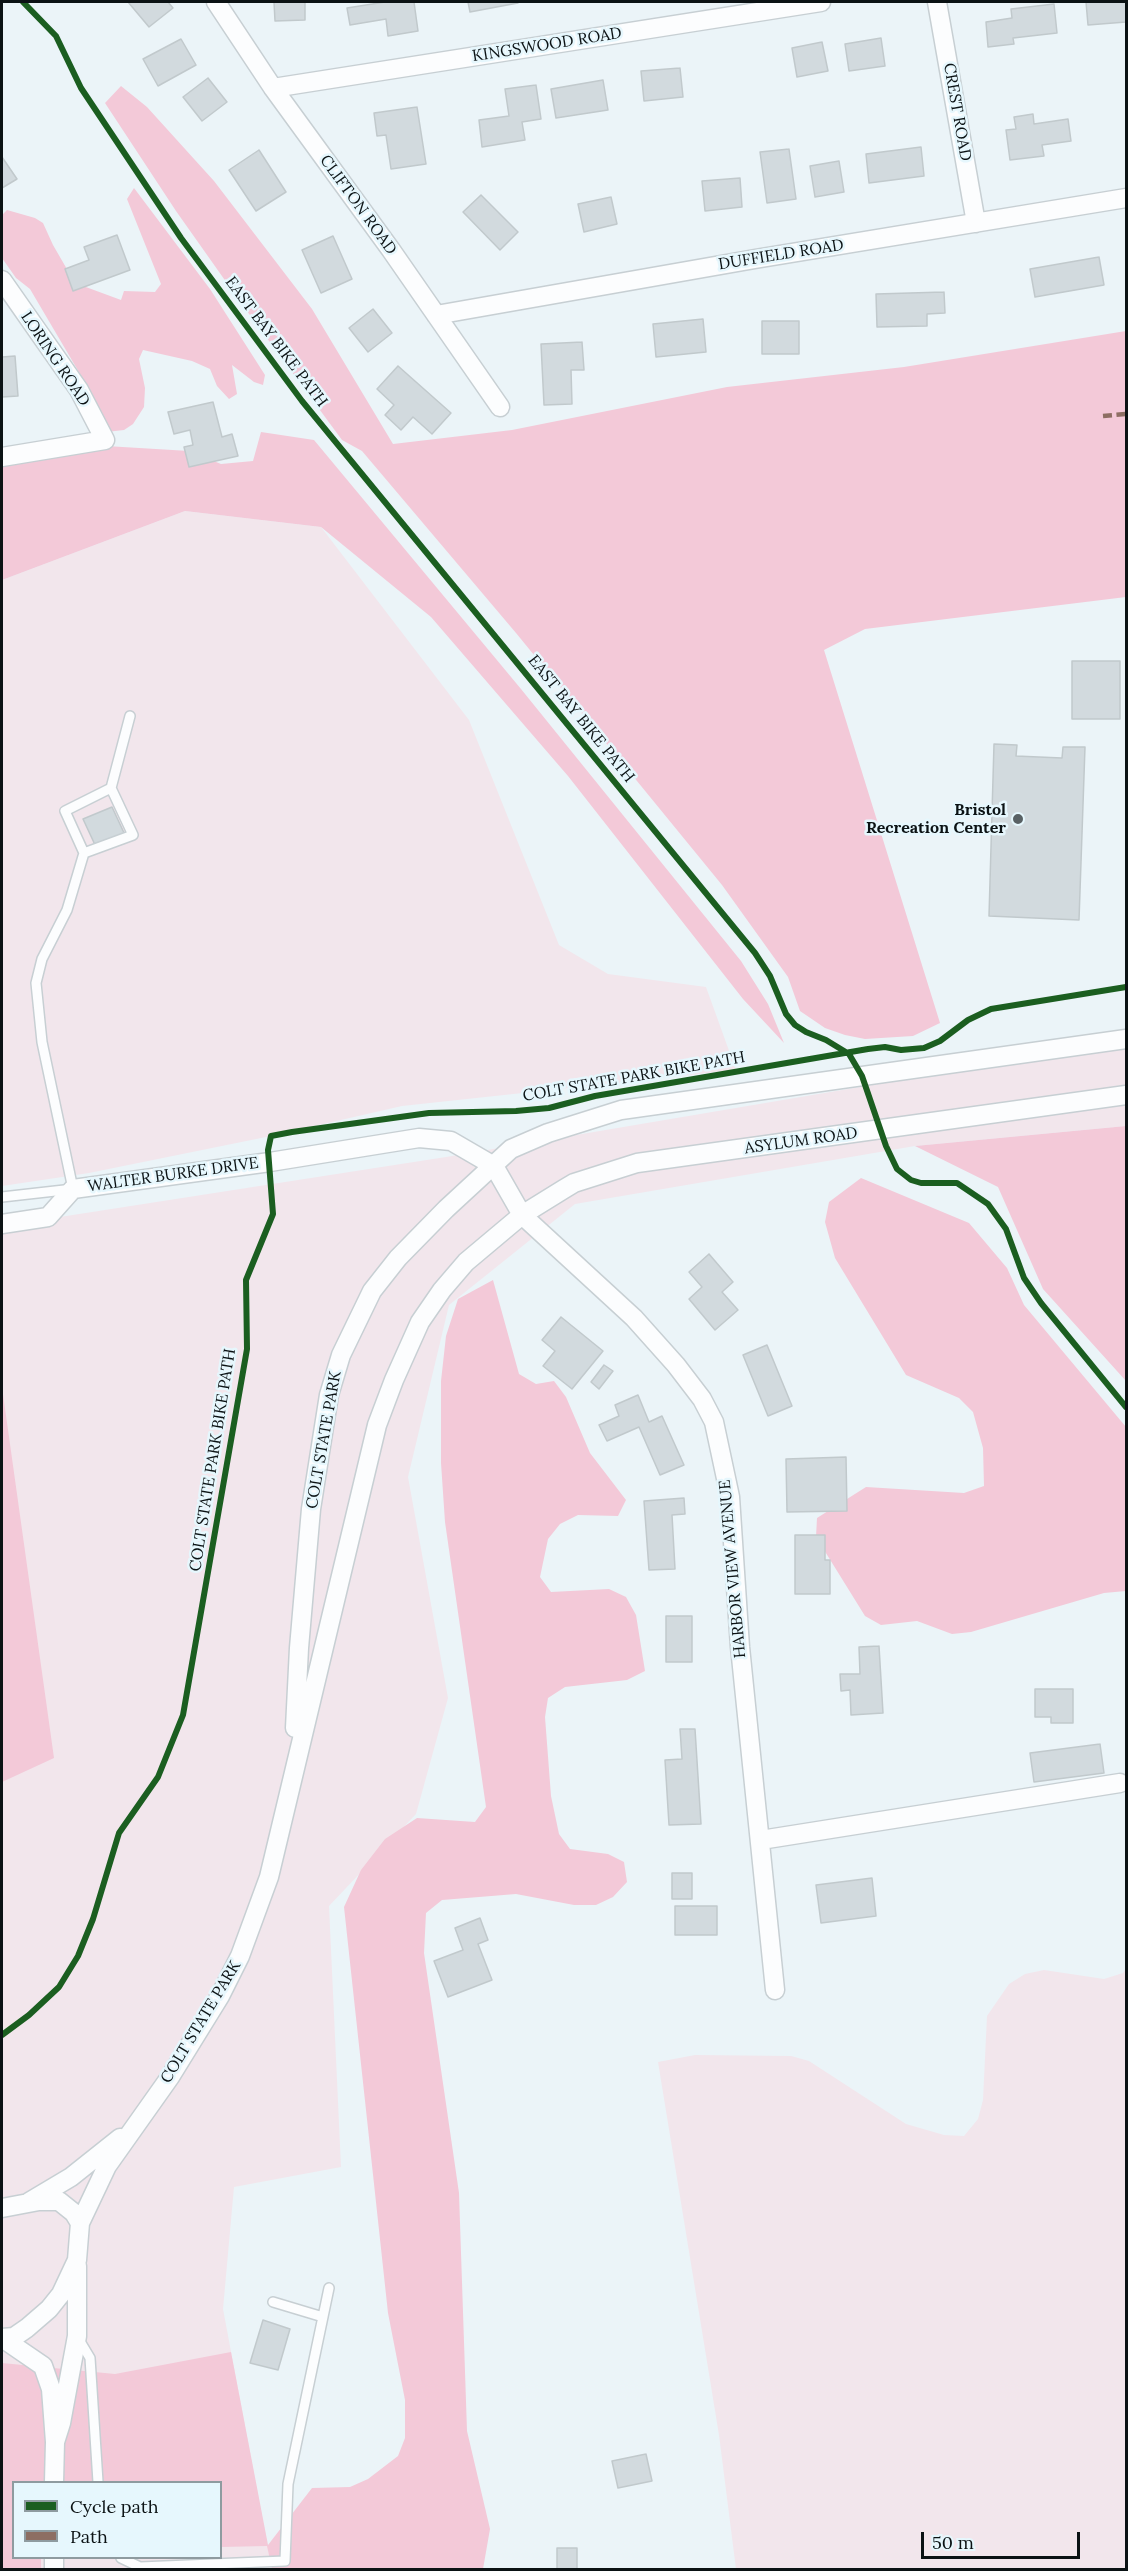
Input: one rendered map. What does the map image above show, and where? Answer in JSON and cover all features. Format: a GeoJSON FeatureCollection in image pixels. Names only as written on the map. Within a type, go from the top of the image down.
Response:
{"type":"FeatureCollection","features":[{"type":"Feature","properties":{"kind":"street","name":"CLIFTON ROAD"},"geometry":{"type":"LineString","coordinates":[[216,2],[273,88],[392,250],[500,407]]}},
{"type":"Feature","properties":{"kind":"street","name":"KINGSWOOD ROAD"},"geometry":{"type":"LineString","coordinates":[[273,88],[821,2]]}},
{"type":"Feature","properties":{"kind":"street","name":"CREST ROAD"},"geometry":{"type":"LineString","coordinates":[[937,2],[976,223]]}},
{"type":"Feature","properties":{"kind":"street","name":"DUFFIELD ROAD"},"geometry":{"type":"LineString","coordinates":[[436,315],[1126,198]]}},
{"type":"Feature","properties":{"kind":"street","name":"LORING ROAD"},"geometry":{"type":"LineString","coordinates":[[2,280],[79,390],[105,440],[2,457]]}},
{"type":"Feature","properties":{"kind":"street","name":"COLT STATE PARK"},"geometry":{"type":"LineString","coordinates":[[285,1804],[293,1751],[303,1590],[311,1509],[329,1395],[341,1355],[372,1291],[398,1258],[446,1209],[511,1149],[548,1133],[621,1110],[1126,1039]]}},
{"type":"Feature","properties":{"kind":"street","name":"ASYLUM ROAD"},"geometry":{"type":"LineString","coordinates":[[522,1215],[574,1183],[637,1163],[1126,1095]]}},
{"type":"Feature","properties":{"kind":"street","name":"WALTER BURKE DRIVE"},"geometry":{"type":"LineString","coordinates":[[2,1224],[48,1217],[73,1189],[270,1162],[420,1138],[451,1141],[494,1166]]}},
{"type":"Feature","properties":{"kind":"street","name":"HARBOR VIEW AVENUE"},"geometry":{"type":"LineString","coordinates":[[494,1166],[522,1215],[634,1318],[676,1365],[702,1399],[714,1422],[730,1497],[740,1647],[776,1990]]}},
{"type":"Feature","properties":{"kind":"street","name":"COLT STATE PARK"},"geometry":{"type":"LineString","coordinates":[[55,2442],[61,2422],[77,2336],[77,2260],[80,2223],[107,2166],[170,2077],[220,1996],[240,1956],[269,1877],[363,1478],[394,1380],[420,1322],[442,1290],[473,1256],[522,1215]]}},
{"type":"Feature","properties":{"kind":"street"},"geometry":{"type":"LineString","coordinates":[[761,1840],[1119,1783]]}},
{"type":"Feature","properties":{"kind":"street","name":"COLT STATE PARK"},"geometry":{"type":"LineString","coordinates":[[29,2202],[71,2177],[131,2130]]}},
{"type":"Feature","properties":{"kind":"street","name":"COLT STATE PARK"},"geometry":{"type":"LineString","coordinates":[[2,2208],[29,2202],[59,2202],[74,2213],[80,2223]]}},
{"type":"Feature","properties":{"kind":"street","name":"COLT STATE PARK"},"geometry":{"type":"LineString","coordinates":[[2,2338],[14,2337],[49,2309],[61,2294],[77,2260]]}},
{"type":"Feature","properties":{"kind":"street","name":"COLT STATE PARK"},"geometry":{"type":"LineString","coordinates":[[2,2338],[43,2366],[51,2389],[55,2442],[54,2481]]}},
{"type":"Feature","properties":{"kind":"lane"},"geometry":{"type":"LineString","coordinates":[[84,853],[133,835],[111,788],[130,716]]}},
{"type":"Feature","properties":{"kind":"lane"},"geometry":{"type":"LineString","coordinates":[[2,1197],[73,1189],[41,1032],[36,983],[42,959],[67,910],[84,853],[65,811],[111,788]]}},
{"type":"Feature","properties":{"kind":"lane"},"geometry":{"type":"LineString","coordinates":[[123,2559],[140,2567],[286,2565],[288,2484],[329,2288]]}},
{"type":"Feature","properties":{"kind":"lane"},"geometry":{"type":"LineString","coordinates":[[273,2302],[323,2318]]}},
{"type":"Feature","properties":{"kind":"lane"},"geometry":{"type":"LineString","coordinates":[[77,2336],[90,2358],[98,2481]]}},
{"type":"Feature","properties":{"kind":"shaded area"},"geometry":{"type":"Polygon","coordinates":[[[121,86],[147,107],[214,181],[312,309],[393,444],[512,430],[727,387],[904,367],[1126,331],[1126,597],[865,629],[824,650],[940,1023],[913,1036],[865,1039],[825,1028],[800,1011],[788,977],[722,885],[516,633],[362,451],[342,440],[241,303],[176,211],[105,103],[121,86]]]}},
{"type":"Feature","properties":{"kind":"shaded area"},"geometry":{"type":"Polygon","coordinates":[[[134,188],[210,289],[265,375],[263,385],[254,382],[232,365],[237,394],[229,399],[217,386],[210,369],[192,361],[143,350],[139,359],[145,388],[144,407],[133,424],[124,430],[106,432],[93,396],[30,289],[16,278],[2,258],[2,215],[7,210],[35,218],[43,223],[75,283],[121,300],[124,291],[155,292],[161,284],[127,199],[134,188]]]}},
{"type":"Feature","properties":{"kind":"shaded area"},"geometry":{"type":"Polygon","coordinates":[[[261,432],[314,440],[521,689],[741,961],[768,1004],[784,1043],[743,999],[568,776],[431,617],[321,527],[185,511],[2,580],[2,462],[106,446],[189,451],[221,464],[253,461],[261,432]]]}},
{"type":"Feature","properties":{"kind":"shaded area"},"geometry":{"type":"Polygon","coordinates":[[[185,511],[321,527],[469,720],[559,945],[608,974],[706,987],[736,1070],[402,1106],[271,1136],[89,1173],[2,1186],[2,580],[185,511]]]}},
{"type":"Feature","properties":{"kind":"shaded area"},"geometry":{"type":"Polygon","coordinates":[[[1126,1042],[1126,1126],[915,1146],[575,1204],[449,1305],[408,1477],[448,1698],[416,1814],[329,1906],[341,2167],[234,2187],[223,2309],[272,2569],[2,2570],[2,1226],[446,1157],[1126,1042]]]}},
{"type":"Feature","properties":{"kind":"shaded area"},"geometry":{"type":"Polygon","coordinates":[[[1126,1126],[1126,1381],[1043,1289],[998,1187],[915,1146],[1126,1126]]]}},
{"type":"Feature","properties":{"kind":"shaded area"},"geometry":{"type":"Polygon","coordinates":[[[861,1178],[969,1223],[1007,1268],[1024,1305],[1126,1427],[1126,1591],[1104,1593],[971,1632],[952,1634],[917,1621],[881,1625],[865,1616],[816,1537],[817,1518],[866,1487],[964,1493],[984,1486],[983,1448],[973,1412],[959,1398],[906,1375],[835,1258],[825,1222],[829,1202],[861,1178]]]}},
{"type":"Feature","properties":{"kind":"shaded area"},"geometry":{"type":"Polygon","coordinates":[[[493,1280],[519,1374],[536,1384],[554,1381],[566,1397],[590,1453],[626,1500],[618,1516],[578,1515],[560,1524],[548,1539],[540,1577],[551,1592],[609,1589],[626,1597],[636,1615],[645,1671],[627,1680],[565,1687],[548,1698],[545,1717],[551,1796],[559,1834],[570,1849],[608,1854],[624,1862],[627,1882],[613,1897],[596,1905],[574,1905],[516,1894],[442,1900],[426,1913],[424,1953],[459,2193],[467,2431],[490,2529],[483,2569],[272,2569],[267,2546],[222,2547],[222,2481],[12,2481],[12,2559],[41,2559],[41,2569],[2,2569],[2,2363],[115,2374],[231,2352],[268,2545],[312,2488],[350,2487],[368,2479],[398,2456],[405,2438],[405,2400],[388,2313],[344,1907],[361,1870],[385,1839],[417,1818],[475,1822],[486,1807],[445,1522],[441,1463],[441,1381],[446,1336],[458,1299],[493,1280]]]}},
{"type":"Feature","properties":{"kind":"shaded area"},"geometry":{"type":"Polygon","coordinates":[[[2,1387],[54,1758],[2,1782],[2,1387]]]}},
{"type":"Feature","properties":{"kind":"shaded area"},"geometry":{"type":"Polygon","coordinates":[[[1126,1969],[1126,2569],[736,2569],[719,2435],[658,2062],[695,2055],[791,2056],[809,2061],[906,2124],[944,2135],[964,2136],[978,2119],[983,2100],[987,2016],[1009,1984],[1025,1974],[1044,1970],[1104,1979],[1123,1973],[1126,1969]]]}},
{"type":"Feature","properties":{"kind":"building"},"geometry":{"type":"Polygon","coordinates":[[[128,2],[168,2],[173,8],[149,27],[128,2]]]}},
{"type":"Feature","properties":{"kind":"building"},"geometry":{"type":"Polygon","coordinates":[[[274,2],[305,2],[305,20],[275,21],[274,2]]]}},
{"type":"Feature","properties":{"kind":"building"},"geometry":{"type":"Polygon","coordinates":[[[385,2],[414,2],[418,31],[388,36],[386,19],[350,25],[347,8],[385,2]]]}},
{"type":"Feature","properties":{"kind":"building"},"geometry":{"type":"Polygon","coordinates":[[[468,2],[518,2],[518,3],[470,12],[468,2]]]}},
{"type":"Feature","properties":{"kind":"building"},"geometry":{"type":"Polygon","coordinates":[[[1086,2],[1126,2],[1126,22],[1088,25],[1086,2]]]}},
{"type":"Feature","properties":{"kind":"building"},"geometry":{"type":"Polygon","coordinates":[[[1054,4],[1057,33],[1013,38],[1014,44],[988,47],[986,22],[1012,18],[1011,9],[1054,4]]]}},
{"type":"Feature","properties":{"kind":"building"},"geometry":{"type":"Polygon","coordinates":[[[881,38],[885,66],[849,71],[845,44],[881,38]]]}},
{"type":"Feature","properties":{"kind":"building"},"geometry":{"type":"Polygon","coordinates":[[[181,39],[196,65],[158,86],[143,59],[181,39]]]}},
{"type":"Feature","properties":{"kind":"building"},"geometry":{"type":"Polygon","coordinates":[[[822,42],[828,71],[797,77],[792,48],[822,42]]]}},
{"type":"Feature","properties":{"kind":"building"},"geometry":{"type":"Polygon","coordinates":[[[680,68],[683,97],[644,101],[641,71],[680,68]]]}},
{"type":"Feature","properties":{"kind":"building"},"geometry":{"type":"Polygon","coordinates":[[[208,78],[227,102],[202,121],[183,97],[208,78]]]}},
{"type":"Feature","properties":{"kind":"building"},"geometry":{"type":"Polygon","coordinates":[[[603,80],[608,110],[556,118],[551,89],[603,80]]]}},
{"type":"Feature","properties":{"kind":"building"},"geometry":{"type":"Polygon","coordinates":[[[536,85],[541,119],[522,122],[525,140],[482,147],[479,120],[509,116],[505,89],[536,85]]]}},
{"type":"Feature","properties":{"kind":"building"},"geometry":{"type":"Polygon","coordinates":[[[417,107],[426,164],[391,169],[386,135],[377,136],[374,113],[417,107]]]}},
{"type":"Feature","properties":{"kind":"building"},"geometry":{"type":"Polygon","coordinates":[[[1033,114],[1034,124],[1068,119],[1071,141],[1042,145],[1044,156],[1010,160],[1006,130],[1016,129],[1014,117],[1033,114]]]}},
{"type":"Feature","properties":{"kind":"building"},"geometry":{"type":"Polygon","coordinates":[[[921,147],[924,176],[869,183],[866,154],[921,147]]]}},
{"type":"Feature","properties":{"kind":"building"},"geometry":{"type":"Polygon","coordinates":[[[789,149],[796,199],[767,203],[760,152],[789,149]]]}},
{"type":"Feature","properties":{"kind":"building"},"geometry":{"type":"Polygon","coordinates":[[[259,150],[286,192],[256,211],[229,170],[259,150]]]}},
{"type":"Feature","properties":{"kind":"building"},"geometry":{"type":"Polygon","coordinates":[[[2,157],[17,179],[2,188],[2,157]]]}},
{"type":"Feature","properties":{"kind":"building"},"geometry":{"type":"Polygon","coordinates":[[[839,161],[844,192],[815,197],[810,166],[839,161]]]}},
{"type":"Feature","properties":{"kind":"building"},"geometry":{"type":"Polygon","coordinates":[[[740,178],[742,207],[705,211],[702,181],[740,178]]]}},
{"type":"Feature","properties":{"kind":"building"},"geometry":{"type":"Polygon","coordinates":[[[481,195],[518,232],[500,250],[463,212],[481,195]]]}},
{"type":"Feature","properties":{"kind":"building"},"geometry":{"type":"Polygon","coordinates":[[[611,197],[617,224],[584,232],[578,204],[611,197]]]}},
{"type":"Feature","properties":{"kind":"building"},"geometry":{"type":"Polygon","coordinates":[[[117,235],[130,270],[73,291],[65,269],[89,260],[84,247],[117,235]]]}},
{"type":"Feature","properties":{"kind":"building"},"geometry":{"type":"Polygon","coordinates":[[[333,236],[352,279],[321,293],[302,250],[333,236]]]}},
{"type":"Feature","properties":{"kind":"building"},"geometry":{"type":"Polygon","coordinates":[[[1099,257],[1104,285],[1035,297],[1030,269],[1099,257]]]}},
{"type":"Feature","properties":{"kind":"building"},"geometry":{"type":"Polygon","coordinates":[[[944,292],[945,313],[927,314],[927,326],[877,327],[876,294],[944,292]]]}},
{"type":"Feature","properties":{"kind":"building"},"geometry":{"type":"Polygon","coordinates":[[[373,309],[392,333],[368,352],[349,328],[373,309]]]}},
{"type":"Feature","properties":{"kind":"building"},"geometry":{"type":"Polygon","coordinates":[[[703,319],[706,352],[656,357],[653,324],[703,319]]]}},
{"type":"Feature","properties":{"kind":"building"},"geometry":{"type":"Polygon","coordinates":[[[762,321],[799,321],[799,354],[762,354],[762,321]]]}},
{"type":"Feature","properties":{"kind":"building"},"geometry":{"type":"Polygon","coordinates":[[[582,342],[584,370],[571,370],[572,404],[544,405],[541,344],[582,342]]]}},
{"type":"Feature","properties":{"kind":"building"},"geometry":{"type":"Polygon","coordinates":[[[15,356],[18,396],[2,397],[2,357],[15,356]]]}},
{"type":"Feature","properties":{"kind":"building"},"geometry":{"type":"Polygon","coordinates":[[[398,366],[451,413],[432,434],[413,417],[401,430],[385,415],[394,405],[377,389],[398,366]]]}},
{"type":"Feature","properties":{"kind":"building"},"geometry":{"type":"Polygon","coordinates":[[[213,402],[222,437],[232,434],[238,456],[189,467],[184,447],[193,445],[190,430],[174,434],[168,412],[213,402]]]}},
{"type":"Feature","properties":{"kind":"building"},"geometry":{"type":"Polygon","coordinates":[[[1072,661],[1120,661],[1120,719],[1072,719],[1072,661]]]}},
{"type":"Feature","properties":{"kind":"building"},"geometry":{"type":"Polygon","coordinates":[[[994,744],[1017,745],[1016,756],[1062,758],[1063,747],[1085,747],[1079,920],[989,916],[994,744]]]}},
{"type":"Feature","properties":{"kind":"building"},"geometry":{"type":"Polygon","coordinates":[[[112,807],[125,835],[96,847],[83,819],[112,807]]]}},
{"type":"Feature","properties":{"kind":"building"},"geometry":{"type":"Polygon","coordinates":[[[709,1254],[733,1282],[722,1292],[738,1310],[715,1330],[689,1299],[702,1287],[689,1272],[709,1254]]]}},
{"type":"Feature","properties":{"kind":"building"},"geometry":{"type":"Polygon","coordinates":[[[561,1317],[603,1351],[572,1389],[543,1366],[555,1351],[542,1340],[561,1317]]]}},
{"type":"Feature","properties":{"kind":"building"},"geometry":{"type":"Polygon","coordinates":[[[767,1345],[792,1406],[768,1416],[743,1355],[767,1345]]]}},
{"type":"Feature","properties":{"kind":"building"},"geometry":{"type":"Polygon","coordinates":[[[604,1365],[613,1371],[599,1389],[591,1382],[604,1365]]]}},
{"type":"Feature","properties":{"kind":"building"},"geometry":{"type":"Polygon","coordinates":[[[638,1395],[649,1422],[662,1416],[684,1465],[660,1475],[639,1427],[607,1441],[599,1425],[619,1416],[615,1405],[638,1395]]]}},
{"type":"Feature","properties":{"kind":"building"},"geometry":{"type":"Polygon","coordinates":[[[846,1457],[847,1511],[787,1512],[786,1459],[846,1457]]]}},
{"type":"Feature","properties":{"kind":"building"},"geometry":{"type":"Polygon","coordinates":[[[684,1498],[685,1514],[672,1515],[675,1569],[649,1570],[644,1501],[684,1498]]]}},
{"type":"Feature","properties":{"kind":"building"},"geometry":{"type":"Polygon","coordinates":[[[795,1535],[825,1535],[825,1560],[830,1560],[830,1594],[795,1594],[795,1535]]]}},
{"type":"Feature","properties":{"kind":"building"},"geometry":{"type":"Polygon","coordinates":[[[666,1616],[692,1616],[692,1662],[666,1662],[666,1616]]]}},
{"type":"Feature","properties":{"kind":"building"},"geometry":{"type":"Polygon","coordinates":[[[879,1646],[883,1713],[851,1715],[850,1690],[841,1691],[840,1674],[860,1674],[859,1647],[879,1646]]]}},
{"type":"Feature","properties":{"kind":"building"},"geometry":{"type":"Polygon","coordinates":[[[1035,1689],[1073,1689],[1073,1723],[1051,1723],[1051,1717],[1035,1717],[1035,1689]]]}},
{"type":"Feature","properties":{"kind":"building"},"geometry":{"type":"Polygon","coordinates":[[[680,1729],[695,1729],[701,1824],[669,1825],[665,1760],[682,1759],[680,1729]]]}},
{"type":"Feature","properties":{"kind":"building"},"geometry":{"type":"Polygon","coordinates":[[[1100,1744],[1104,1773],[1034,1782],[1030,1753],[1100,1744]]]}},
{"type":"Feature","properties":{"kind":"building"},"geometry":{"type":"Polygon","coordinates":[[[672,1873],[692,1873],[692,1899],[672,1899],[672,1873]]]}},
{"type":"Feature","properties":{"kind":"building"},"geometry":{"type":"Polygon","coordinates":[[[872,1878],[876,1916],[821,1923],[816,1885],[872,1878]]]}},
{"type":"Feature","properties":{"kind":"building"},"geometry":{"type":"Polygon","coordinates":[[[675,1906],[717,1906],[717,1935],[675,1935],[675,1906]]]}},
{"type":"Feature","properties":{"kind":"building"},"geometry":{"type":"Polygon","coordinates":[[[480,1918],[488,1940],[478,1944],[492,1980],[448,1997],[434,1961],[463,1950],[455,1928],[480,1918]]]}},
{"type":"Feature","properties":{"kind":"building"},"geometry":{"type":"Polygon","coordinates":[[[263,2320],[290,2329],[278,2370],[250,2363],[263,2320]]]}},
{"type":"Feature","properties":{"kind":"building"},"geometry":{"type":"Polygon","coordinates":[[[646,2454],[652,2481],[618,2488],[612,2461],[646,2454]]]}},
{"type":"Feature","properties":{"kind":"building"},"geometry":{"type":"Polygon","coordinates":[[[557,2548],[577,2548],[577,2570],[557,2570],[557,2548]]]}},
{"type":"Feature","properties":{"kind":"marked path"},"geometry":{"type":"LineString","coordinates":[[1103,416],[1126,414]]}},
{"type":"Feature","properties":{"kind":"cycle path","name":"EAST BAY BIKE PATH"},"geometry":{"type":"LineString","coordinates":[[23,2],[56,36],[81,88],[181,238],[302,401],[755,953],[770,976],[786,1014],[795,1025],[849,1054],[862,1076],[886,1146],[897,1169],[911,1180],[921,1183],[957,1183],[988,1204],[1006,1229],[1024,1278],[1041,1303],[1126,1407]]}},
{"type":"Feature","properties":{"kind":"cycle path","name":"COLT STATE PARK BIKE PATH"},"geometry":{"type":"LineString","coordinates":[[2,2035],[29,2015],[59,1987],[78,1956],[93,1919],[119,1833],[158,1777],[183,1715],[247,1349],[246,1280],[273,1214],[268,1150],[271,1136],[429,1113],[549,1108],[595,1096],[868,1049],[924,1048],[940,1041],[968,1020],[991,1009],[1126,987]]}},
{"type":"Feature","properties":{"kind":"place","name":"Bristol Recreation Center"},"geometry":{"type":"Point","coordinates":[1018,819]}}]}
